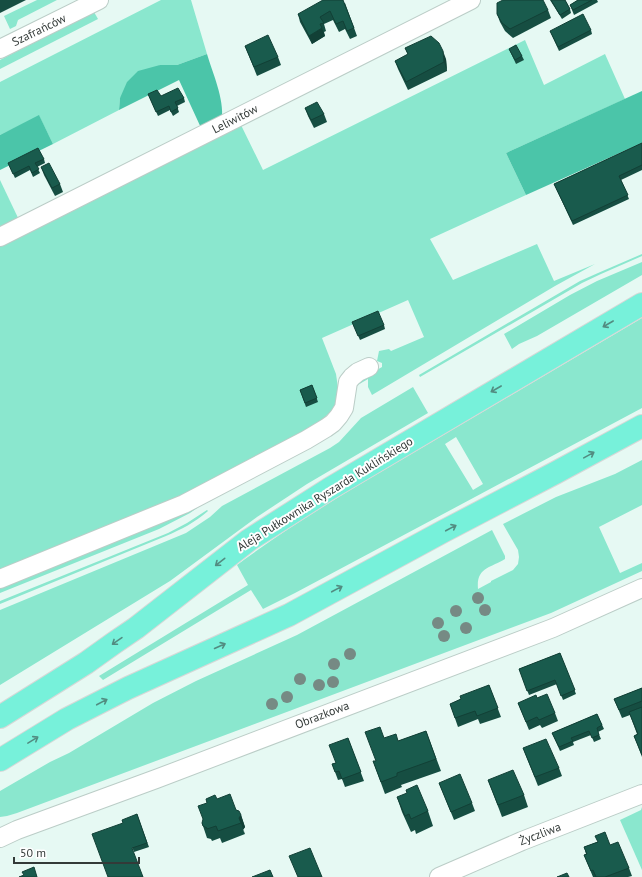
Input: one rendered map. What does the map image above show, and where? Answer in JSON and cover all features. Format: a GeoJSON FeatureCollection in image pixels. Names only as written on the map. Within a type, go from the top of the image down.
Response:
{"type":"FeatureCollection","features":[{"type":"Feature","properties":{"kind":"main road","name":"Aleja Pułkownika Ryszarda Kuklińskiego"},"geometry":{"type":"LineString","coordinates":[[0,717],[86,663],[136,628],[249,540],[342,481],[642,304]]}},
{"type":"Feature","properties":{"kind":"main road"},"geometry":{"type":"LineString","coordinates":[[0,760],[67,719],[128,688],[289,615],[444,531],[555,474],[642,426]]}},
{"type":"Feature","properties":{"kind":"street","name":"Szafrańców"},"geometry":{"type":"LineString","coordinates":[[0,49],[99,0]]}},
{"type":"Feature","properties":{"kind":"street","name":"Leliwitów"},"geometry":{"type":"LineString","coordinates":[[0,237],[471,0]]}},
{"type":"Feature","properties":{"kind":"street"},"geometry":{"type":"LineString","coordinates":[[0,579],[184,504],[306,440],[333,423],[344,408],[348,382],[358,372],[369,367]]}},
{"type":"Feature","properties":{"kind":"street","name":"Obrazkowa"},"geometry":{"type":"LineString","coordinates":[[0,838],[17,830],[552,628],[642,588]]}},
{"type":"Feature","properties":{"kind":"street","name":"Życzliwa"},"geometry":{"type":"LineString","coordinates":[[439,877],[522,841],[642,794]]}},
{"type":"Feature","properties":{"kind":"green space"},"geometry":{"type":"Polygon","coordinates":[[[37,0],[57,0],[18,20],[16,26],[10,29],[4,16],[37,0]]]}},
{"type":"Feature","properties":{"kind":"green space"},"geometry":{"type":"Polygon","coordinates":[[[161,0],[191,0],[207,54],[177,65],[160,65],[120,98],[119,110],[53,144],[39,116],[0,135],[0,82],[161,0]]]}},
{"type":"Feature","properties":{"kind":"green space"},"geometry":{"type":"Polygon","coordinates":[[[94,12],[98,19],[0,69],[0,60],[94,12]]]}},
{"type":"Feature","properties":{"kind":"green space"},"geometry":{"type":"Polygon","coordinates":[[[525,40],[544,85],[605,54],[625,99],[506,153],[526,195],[430,239],[453,280],[537,244],[554,281],[595,264],[555,286],[372,395],[368,387],[368,379],[356,386],[356,382],[382,367],[382,363],[377,361],[379,351],[389,349],[391,351],[424,337],[408,300],[322,338],[336,374],[339,395],[332,410],[319,423],[145,513],[0,572],[0,245],[240,123],[263,170],[525,40]]]}},
{"type":"Feature","properties":{"kind":"green space"},"geometry":{"type":"Polygon","coordinates":[[[207,54],[220,94],[222,119],[202,130],[179,80],[119,110],[120,98],[127,82],[138,71],[160,65],[177,65],[207,54]]]}},
{"type":"Feature","properties":{"kind":"green space"},"geometry":{"type":"Polygon","coordinates":[[[642,91],[642,143],[526,195],[506,153],[642,91]]]}},
{"type":"Feature","properties":{"kind":"green space"},"geometry":{"type":"Polygon","coordinates":[[[39,115],[53,144],[0,170],[0,135],[39,115]]]}},
{"type":"Feature","properties":{"kind":"green space"},"geometry":{"type":"Polygon","coordinates":[[[0,180],[20,222],[0,232],[0,180]]]}},
{"type":"Feature","properties":{"kind":"green space"},"geometry":{"type":"Polygon","coordinates":[[[642,254],[642,256],[582,283],[420,377],[419,375],[580,281],[642,254]]]}},
{"type":"Feature","properties":{"kind":"green space"},"geometry":{"type":"Polygon","coordinates":[[[642,262],[642,275],[512,349],[504,334],[570,295],[597,281],[642,262]]]}},
{"type":"Feature","properties":{"kind":"green space"},"geometry":{"type":"Polygon","coordinates":[[[642,318],[642,408],[263,609],[251,590],[103,680],[99,676],[248,585],[237,565],[282,533],[352,489],[642,318]],[[456,437],[445,444],[473,490],[483,484],[456,437]]]}},
{"type":"Feature","properties":{"kind":"green space"},"geometry":{"type":"Polygon","coordinates":[[[413,387],[428,413],[307,484],[257,517],[170,581],[0,685],[0,610],[186,533],[210,517],[222,506],[330,448],[339,442],[361,418],[413,387]]]}},
{"type":"Feature","properties":{"kind":"green space"},"geometry":{"type":"Polygon","coordinates":[[[642,460],[642,505],[599,527],[620,573],[642,563],[642,571],[551,613],[17,813],[0,817],[0,791],[50,762],[69,753],[153,703],[196,681],[297,635],[492,530],[505,556],[505,559],[482,572],[479,576],[478,589],[513,570],[518,564],[518,550],[503,524],[556,497],[615,474],[642,460]]]}},
{"type":"Feature","properties":{"kind":"green space"},"geometry":{"type":"Polygon","coordinates":[[[207,501],[190,513],[159,529],[0,593],[0,588],[162,523],[207,501]]]}},
{"type":"Feature","properties":{"kind":"green space"},"geometry":{"type":"Polygon","coordinates":[[[207,510],[208,511],[193,522],[172,533],[0,604],[0,601],[168,533],[207,510]]]}},
{"type":"Feature","properties":{"kind":"green space"},"geometry":{"type":"Polygon","coordinates":[[[642,807],[642,870],[620,820],[641,810],[642,807]]]}},
{"type":"Feature","properties":{"kind":"building"},"geometry":{"type":"Polygon","coordinates":[[[323,0],[343,0],[354,28],[347,31],[343,21],[336,24],[330,11],[320,17],[324,23],[320,24],[322,28],[309,36],[298,14],[323,0]]]}},
{"type":"Feature","properties":{"kind":"building"},"geometry":{"type":"Polygon","coordinates":[[[503,0],[543,0],[548,10],[510,29],[502,23],[497,14],[497,3],[503,0]]]}},
{"type":"Feature","properties":{"kind":"building"},"geometry":{"type":"Polygon","coordinates":[[[551,0],[565,0],[570,9],[560,15],[551,0]]]}},
{"type":"Feature","properties":{"kind":"building"},"geometry":{"type":"Polygon","coordinates":[[[578,0],[592,0],[573,10],[570,5],[578,0]]]}},
{"type":"Feature","properties":{"kind":"building"},"geometry":{"type":"Polygon","coordinates":[[[583,14],[591,30],[558,47],[550,31],[583,14]]]}},
{"type":"Feature","properties":{"kind":"building"},"geometry":{"type":"Polygon","coordinates":[[[268,35],[278,57],[254,67],[245,46],[268,35]]]}},
{"type":"Feature","properties":{"kind":"building"},"geometry":{"type":"Polygon","coordinates":[[[431,36],[439,43],[443,51],[444,62],[406,82],[395,61],[408,54],[405,48],[431,36]]]}},
{"type":"Feature","properties":{"kind":"building"},"geometry":{"type":"Polygon","coordinates":[[[516,45],[522,56],[515,60],[509,49],[516,45]]]}},
{"type":"Feature","properties":{"kind":"building"},"geometry":{"type":"Polygon","coordinates":[[[178,88],[184,98],[175,102],[178,108],[171,112],[169,106],[156,112],[148,94],[157,90],[161,96],[178,88]]]}},
{"type":"Feature","properties":{"kind":"building"},"geometry":{"type":"Polygon","coordinates":[[[317,102],[324,114],[311,120],[305,108],[317,102]]]}},
{"type":"Feature","properties":{"kind":"building"},"geometry":{"type":"Polygon","coordinates":[[[642,143],[642,165],[619,176],[628,195],[572,221],[554,184],[642,143]]]}},
{"type":"Feature","properties":{"kind":"building"},"geometry":{"type":"Polygon","coordinates":[[[38,148],[44,159],[35,163],[39,169],[32,173],[29,166],[13,174],[8,163],[38,148]]]}},
{"type":"Feature","properties":{"kind":"building"},"geometry":{"type":"Polygon","coordinates":[[[49,163],[60,184],[52,188],[41,167],[49,163]]]}},
{"type":"Feature","properties":{"kind":"building"},"geometry":{"type":"Polygon","coordinates":[[[378,311],[384,325],[358,336],[352,322],[378,311]]]}},
{"type":"Feature","properties":{"kind":"building"},"geometry":{"type":"Polygon","coordinates":[[[312,385],[317,398],[305,403],[300,390],[312,385]]]}},
{"type":"Feature","properties":{"kind":"building"},"geometry":{"type":"Polygon","coordinates":[[[560,653],[575,690],[561,696],[555,680],[527,691],[519,669],[560,653]]]}},
{"type":"Feature","properties":{"kind":"building"},"geometry":{"type":"Polygon","coordinates":[[[489,685],[498,708],[477,716],[475,711],[455,718],[450,704],[461,699],[460,696],[489,685]]]}},
{"type":"Feature","properties":{"kind":"building"},"geometry":{"type":"Polygon","coordinates":[[[642,688],[642,701],[619,710],[614,699],[642,688]]]}},
{"type":"Feature","properties":{"kind":"building"},"geometry":{"type":"Polygon","coordinates":[[[547,694],[555,713],[539,720],[537,717],[526,722],[518,703],[536,695],[537,698],[547,694]]]}},
{"type":"Feature","properties":{"kind":"building"},"geometry":{"type":"Polygon","coordinates":[[[642,707],[642,755],[634,736],[638,734],[629,712],[642,707]]]}},
{"type":"Feature","properties":{"kind":"building"},"geometry":{"type":"Polygon","coordinates":[[[597,714],[602,725],[597,728],[599,735],[592,738],[589,731],[571,738],[573,741],[559,747],[552,733],[597,714]]]}},
{"type":"Feature","properties":{"kind":"building"},"geometry":{"type":"Polygon","coordinates":[[[380,727],[384,738],[396,734],[398,741],[426,731],[436,759],[397,773],[397,776],[381,782],[373,761],[376,761],[365,732],[380,727]]]}},
{"type":"Feature","properties":{"kind":"building"},"geometry":{"type":"Polygon","coordinates":[[[348,738],[361,772],[342,779],[339,771],[335,772],[332,764],[336,763],[329,745],[348,738]]]}},
{"type":"Feature","properties":{"kind":"building"},"geometry":{"type":"Polygon","coordinates":[[[546,739],[559,768],[535,777],[523,748],[546,739]]]}},
{"type":"Feature","properties":{"kind":"building"},"geometry":{"type":"Polygon","coordinates":[[[513,770],[524,795],[498,805],[488,780],[513,770]]]}},
{"type":"Feature","properties":{"kind":"building"},"geometry":{"type":"Polygon","coordinates":[[[460,774],[472,803],[451,812],[439,783],[460,774]]]}},
{"type":"Feature","properties":{"kind":"building"},"geometry":{"type":"Polygon","coordinates":[[[417,785],[428,811],[411,819],[409,814],[405,816],[397,797],[407,793],[406,790],[417,785]]]}},
{"type":"Feature","properties":{"kind":"building"},"geometry":{"type":"Polygon","coordinates":[[[230,794],[236,810],[239,811],[241,815],[239,818],[241,823],[218,831],[216,826],[207,829],[203,826],[203,819],[198,806],[207,803],[206,799],[215,795],[217,799],[230,794]]]}},
{"type":"Feature","properties":{"kind":"building"},"geometry":{"type":"Polygon","coordinates":[[[137,814],[147,843],[132,848],[143,877],[108,877],[92,834],[123,823],[122,820],[137,814]]]}},
{"type":"Feature","properties":{"kind":"building"},"geometry":{"type":"Polygon","coordinates":[[[605,832],[610,845],[618,842],[629,868],[605,877],[596,877],[593,870],[591,871],[584,855],[587,854],[584,847],[598,842],[595,836],[605,832]]]}},
{"type":"Feature","properties":{"kind":"building"},"geometry":{"type":"Polygon","coordinates":[[[310,848],[322,877],[298,877],[289,856],[310,848]]]}},
{"type":"Feature","properties":{"kind":"building"},"geometry":{"type":"Polygon","coordinates":[[[34,867],[37,877],[19,877],[24,875],[22,872],[34,867]]]}},
{"type":"Feature","properties":{"kind":"building"},"geometry":{"type":"Polygon","coordinates":[[[270,870],[273,877],[252,877],[270,870]]]}},
{"type":"Feature","properties":{"kind":"building"},"geometry":{"type":"Polygon","coordinates":[[[567,873],[569,877],[557,877],[567,873]]]}}]}
